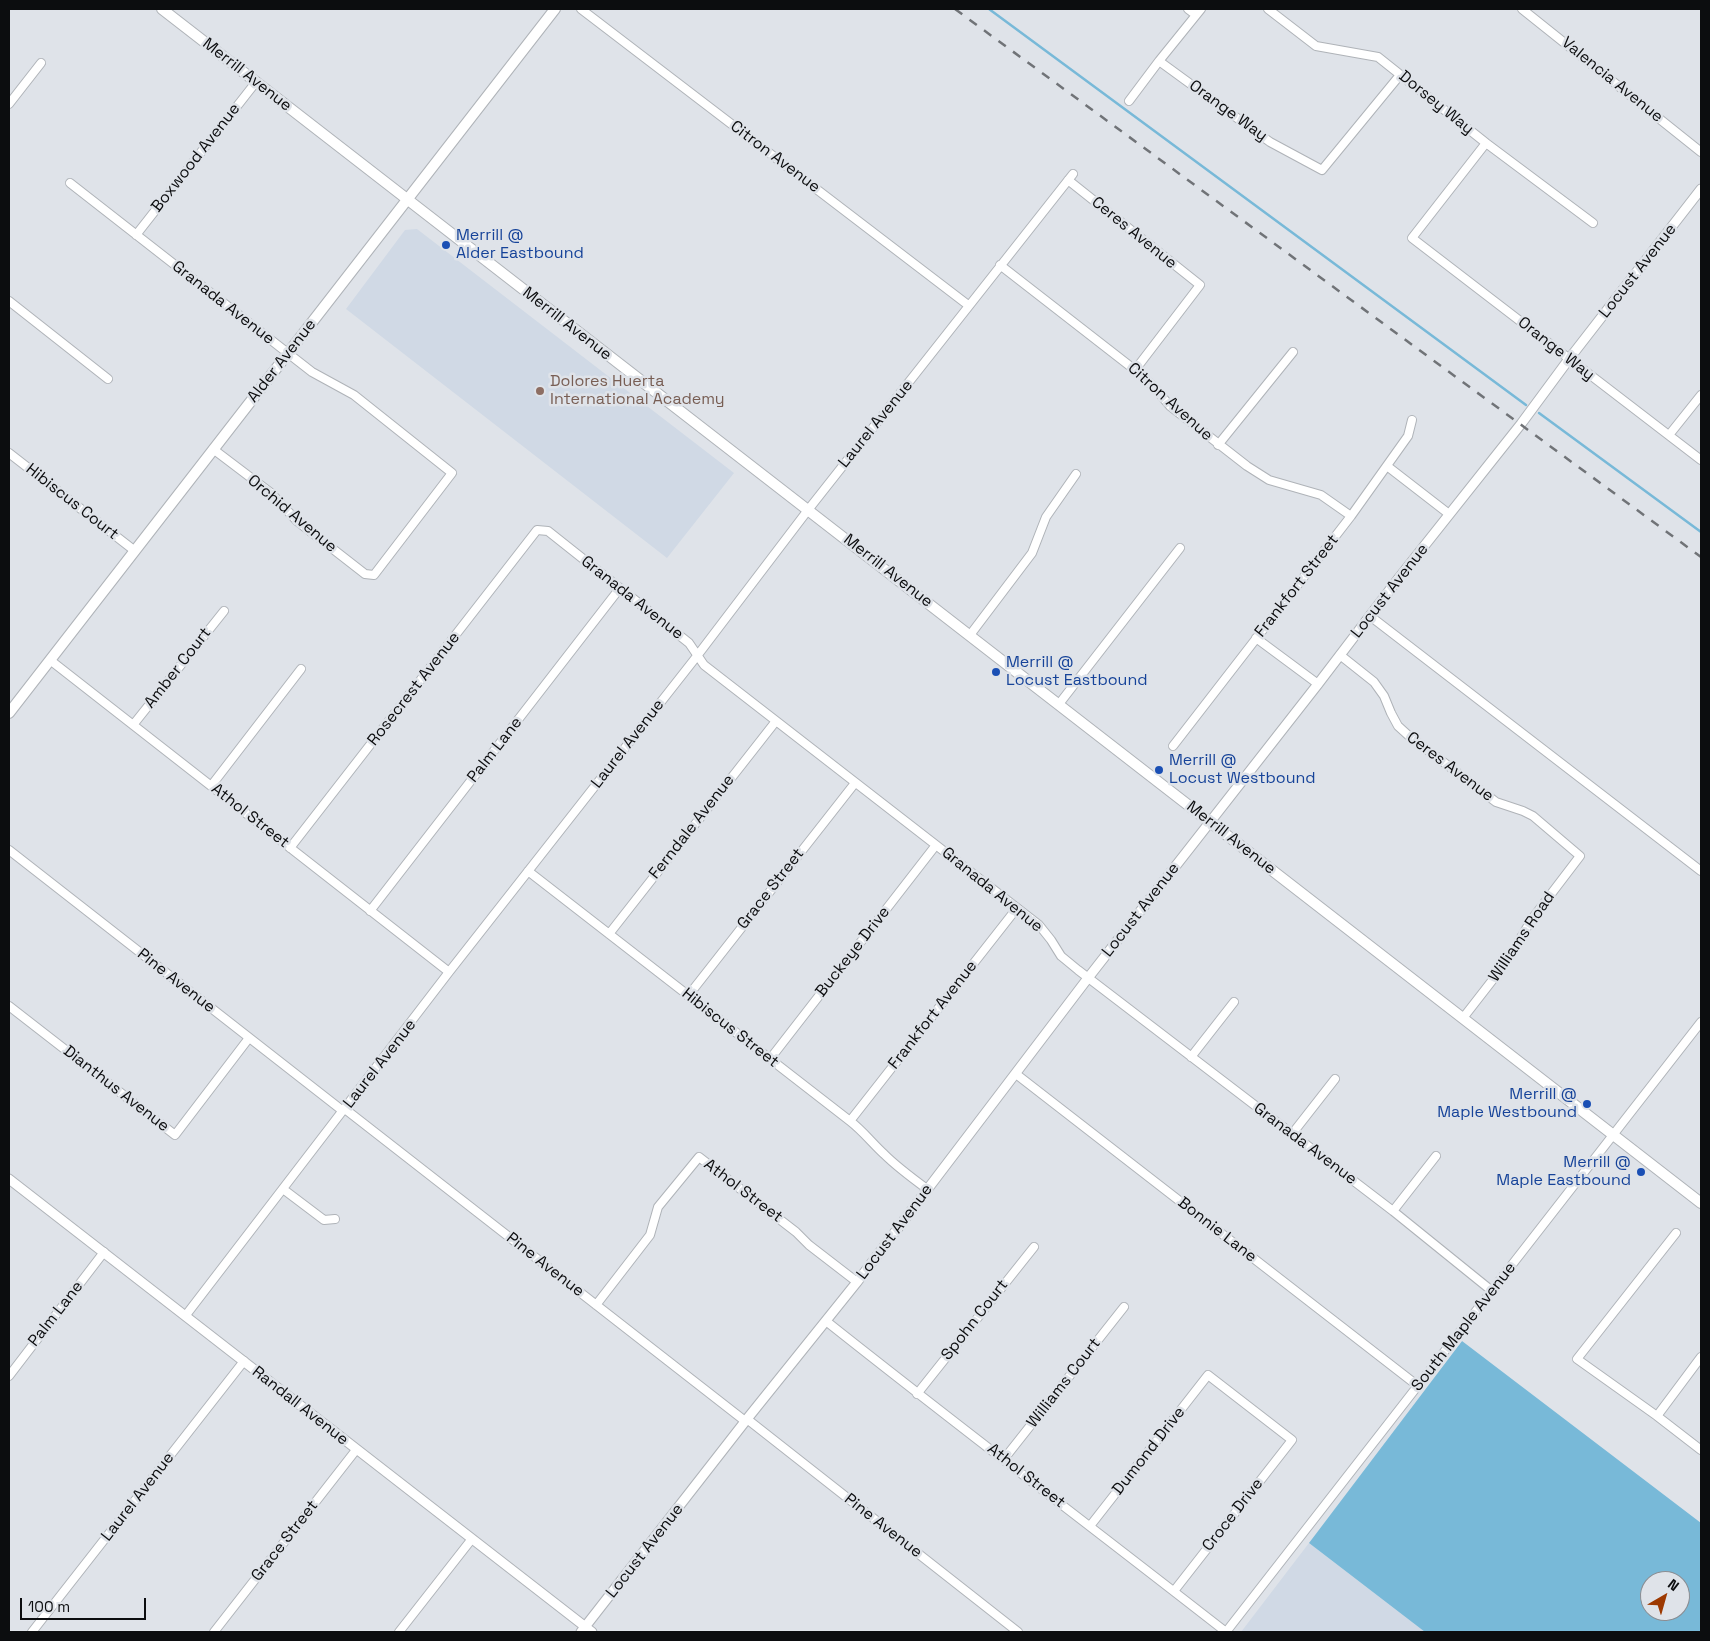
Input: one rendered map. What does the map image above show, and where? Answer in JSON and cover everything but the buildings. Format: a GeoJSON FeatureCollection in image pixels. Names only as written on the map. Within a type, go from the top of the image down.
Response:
{"type":"FeatureCollection","features":[{"type":"Feature","properties":{"kind":"main road","name":"Merrill Avenue"},"geometry":{"type":"LineString","coordinates":[[162,9],[1701,1203]]}},
{"type":"Feature","properties":{"kind":"main road","name":"Alder Avenue"},"geometry":{"type":"LineString","coordinates":[[9,713],[555,9]]}},
{"type":"Feature","properties":{"kind":"street","name":"Citron Avenue"},"geometry":{"type":"LineString","coordinates":[[581,9],[968,305]]}},
{"type":"Feature","properties":{"kind":"street"},"geometry":{"type":"LineString","coordinates":[[1129,101],[1199,12],[1188,9]]}},
{"type":"Feature","properties":{"kind":"street","name":"Dorsey Way"},"geometry":{"type":"LineString","coordinates":[[1268,9],[1316,46],[1378,57],[1486,143],[1593,223]]}},
{"type":"Feature","properties":{"kind":"street","name":"Valencia Avenue"},"geometry":{"type":"LineString","coordinates":[[1524,9],[1701,152]]}},
{"type":"Feature","properties":{"kind":"street","name":"Orange Way"},"geometry":{"type":"LineString","coordinates":[[1159,61],[1270,142],[1322,170],[1400,75]]}},
{"type":"Feature","properties":{"kind":"street"},"geometry":{"type":"LineString","coordinates":[[9,104],[41,63]]}},
{"type":"Feature","properties":{"kind":"street","name":"Boxwood Avenue"},"geometry":{"type":"LineString","coordinates":[[136,235],[256,82]]}},
{"type":"Feature","properties":{"kind":"street","name":"Orange Way"},"geometry":{"type":"LineString","coordinates":[[1486,143],[1412,238],[1701,460]]}},
{"type":"Feature","properties":{"kind":"street","name":"Laurel Avenue"},"geometry":{"type":"LineString","coordinates":[[186,1315],[449,972],[697,656],[968,305],[1070,177]]}},
{"type":"Feature","properties":{"kind":"street","name":"Ceres Avenue"},"geometry":{"type":"LineString","coordinates":[[1070,177],[1200,285],[1135,370]]}},
{"type":"Feature","properties":{"kind":"street","name":"Granada Avenue"},"geometry":{"type":"LineString","coordinates":[[70,183],[312,372],[346,389],[452,473],[374,575]]}},
{"type":"Feature","properties":{"kind":"street","name":"Locust Avenue"},"geometry":{"type":"LineString","coordinates":[[586,1631],[746,1420],[826,1321],[1088,978],[1521,424],[1701,189]]}},
{"type":"Feature","properties":{"kind":"street","name":"Citron Avenue"},"geometry":{"type":"LineString","coordinates":[[1000,265],[1135,370],[1154,386],[1170,406],[1218,445],[1269,480],[1321,495],[1351,516]]}},
{"type":"Feature","properties":{"kind":"street"},"geometry":{"type":"LineString","coordinates":[[9,301],[108,378]]}},
{"type":"Feature","properties":{"kind":"street"},"geometry":{"type":"LineString","coordinates":[[1218,445],[1293,352]]}},
{"type":"Feature","properties":{"kind":"street"},"geometry":{"type":"LineString","coordinates":[[1669,436],[1701,395]]}},
{"type":"Feature","properties":{"kind":"street","name":"Frankfort Street"},"geometry":{"type":"LineString","coordinates":[[1173,746],[1351,516],[1408,436],[1412,420]]}},
{"type":"Feature","properties":{"kind":"street","name":"Orchid Avenue"},"geometry":{"type":"LineString","coordinates":[[213,449],[270,493],[297,521],[365,574],[374,575]]}},
{"type":"Feature","properties":{"kind":"street","name":"Hibiscus Court"},"geometry":{"type":"LineString","coordinates":[[9,453],[135,551]]}},
{"type":"Feature","properties":{"kind":"street"},"geometry":{"type":"LineString","coordinates":[[1387,466],[1449,514]]}},
{"type":"Feature","properties":{"kind":"street"},"geometry":{"type":"LineString","coordinates":[[970,635],[1032,553],[1046,517],[1076,474]]}},
{"type":"Feature","properties":{"kind":"street","name":"Granada Avenue"},"geometry":{"type":"LineString","coordinates":[[538,530],[548,530],[689,643],[704,665],[1039,925],[1052,940],[1061,956],[1088,978],[1393,1211],[1492,1291]]}},
{"type":"Feature","properties":{"kind":"street","name":"Rosecrest Avenue"},"geometry":{"type":"LineString","coordinates":[[290,848],[538,530]]}},
{"type":"Feature","properties":{"kind":"street"},"geometry":{"type":"LineString","coordinates":[[1059,704],[1180,548]]}},
{"type":"Feature","properties":{"kind":"street","name":"Palm Lane"},"geometry":{"type":"LineString","coordinates":[[370,911],[620,588]]}},
{"type":"Feature","properties":{"kind":"street","name":"Amber Court"},"geometry":{"type":"LineString","coordinates":[[133,725],[224,611]]}},
{"type":"Feature","properties":{"kind":"street"},"geometry":{"type":"LineString","coordinates":[[1370,616],[1701,871]]}},
{"type":"Feature","properties":{"kind":"street"},"geometry":{"type":"LineString","coordinates":[[1256,638],[1318,684]]}},
{"type":"Feature","properties":{"kind":"street","name":"Ceres Avenue"},"geometry":{"type":"LineString","coordinates":[[1340,655],[1374,682],[1384,696],[1398,726],[1409,736],[1496,802],[1532,816],[1580,856]]}},
{"type":"Feature","properties":{"kind":"street","name":"Athol Street"},"geometry":{"type":"LineString","coordinates":[[50,660],[449,972]]}},
{"type":"Feature","properties":{"kind":"street"},"geometry":{"type":"LineString","coordinates":[[211,786],[301,669]]}},
{"type":"Feature","properties":{"kind":"street","name":"Ferndale Avenue"},"geometry":{"type":"LineString","coordinates":[[609,934],[776,721]]}},
{"type":"Feature","properties":{"kind":"street","name":"Grace Street"},"geometry":{"type":"LineString","coordinates":[[688,996],[855,783]]}},
{"type":"Feature","properties":{"kind":"street","name":"Buckeye Drive"},"geometry":{"type":"LineString","coordinates":[[770,1059],[936,845]]}},
{"type":"Feature","properties":{"kind":"street","name":"Pine Avenue"},"geometry":{"type":"LineString","coordinates":[[9,850],[249,1038],[746,1420],[1018,1632]]}},
{"type":"Feature","properties":{"kind":"street","name":"Williams Road"},"geometry":{"type":"LineString","coordinates":[[1463,1018],[1505,964],[1532,918],[1580,856]]}},
{"type":"Feature","properties":{"kind":"street","name":"Hibiscus Street"},"geometry":{"type":"LineString","coordinates":[[528,871],[850,1121],[866,1134],[901,1170],[927,1189]]}},
{"type":"Feature","properties":{"kind":"street","name":"Frankfort Avenue"},"geometry":{"type":"LineString","coordinates":[[850,1121],[1017,908]]}},
{"type":"Feature","properties":{"kind":"street"},"geometry":{"type":"LineString","coordinates":[[1191,1057],[1234,1002]]}},
{"type":"Feature","properties":{"kind":"street","name":"Dianthus Avenue"},"geometry":{"type":"LineString","coordinates":[[9,1006],[175,1135],[249,1038]]}},
{"type":"Feature","properties":{"kind":"street","name":"South Maple Avenue"},"geometry":{"type":"LineString","coordinates":[[1226,1632],[1701,1022]]}},
{"type":"Feature","properties":{"kind":"street","name":"Bonnie Lane"},"geometry":{"type":"LineString","coordinates":[[1016,1074],[1418,1386]]}},
{"type":"Feature","properties":{"kind":"street"},"geometry":{"type":"LineString","coordinates":[[1292,1134],[1336,1079]]}},
{"type":"Feature","properties":{"kind":"street"},"geometry":{"type":"LineString","coordinates":[[1393,1211],[1436,1156]]}},
{"type":"Feature","properties":{"kind":"street","name":"Athol Street"},"geometry":{"type":"LineString","coordinates":[[596,1305],[650,1235],[658,1207],[699,1157],[796,1232],[856,1282]]}},
{"type":"Feature","properties":{"kind":"street","name":"Randall Avenue"},"geometry":{"type":"LineString","coordinates":[[9,1179],[186,1315],[586,1631]]}},
{"type":"Feature","properties":{"kind":"street"},"geometry":{"type":"LineString","coordinates":[[283,1189],[324,1220],[335,1219]]}},
{"type":"Feature","properties":{"kind":"street"},"geometry":{"type":"LineString","coordinates":[[1676,1233],[1576,1359],[1701,1450]]}},
{"type":"Feature","properties":{"kind":"street","name":"Spohn Court"},"geometry":{"type":"LineString","coordinates":[[917,1394],[1034,1247]]}},
{"type":"Feature","properties":{"kind":"street","name":"Palm Lane"},"geometry":{"type":"LineString","coordinates":[[9,1376],[104,1252]]}},
{"type":"Feature","properties":{"kind":"street","name":"Williams Court"},"geometry":{"type":"LineString","coordinates":[[1004,1459],[1124,1307]]}},
{"type":"Feature","properties":{"kind":"street","name":"Athol Street"},"geometry":{"type":"LineString","coordinates":[[826,1321],[917,1394],[1004,1459],[1226,1632]]}},
{"type":"Feature","properties":{"kind":"street"},"geometry":{"type":"LineString","coordinates":[[1656,1416],[1701,1358]]}},
{"type":"Feature","properties":{"kind":"street","name":"Laurel Avenue"},"geometry":{"type":"LineString","coordinates":[[32,1632],[244,1361]]}},
{"type":"Feature","properties":{"kind":"street","name":"Dumond Drive"},"geometry":{"type":"LineString","coordinates":[[1090,1526],[1208,1376],[1292,1440]]}},
{"type":"Feature","properties":{"kind":"street","name":"Croce Drive"},"geometry":{"type":"LineString","coordinates":[[1174,1591],[1292,1440]]}},
{"type":"Feature","properties":{"kind":"street","name":"Grace Street"},"geometry":{"type":"LineString","coordinates":[[214,1632],[356,1450]]}},
{"type":"Feature","properties":{"kind":"street"},"geometry":{"type":"LineString","coordinates":[[399,1632],[472,1540]]}},
{"type":"Feature","properties":{"kind":"shaded area","name":"Dolores Huerta International Academy"},"geometry":{"type":"Polygon","coordinates":[[[417,229],[734,473],[667,558],[346,309],[405,230],[417,229]]]}},
{"type":"Feature","properties":{"kind":"shaded area"},"geometry":{"type":"Polygon","coordinates":[[[1309,1543],[1425,1632],[1241,1632],[1309,1543]]]}},
{"type":"Feature","properties":{"kind":"water"},"geometry":{"type":"Polygon","coordinates":[[[1462,1341],[1701,1523],[1701,1632],[1425,1632],[1309,1543],[1462,1341]]]}},
{"type":"Feature","properties":{"kind":"waterway"},"geometry":{"type":"LineString","coordinates":[[989,9],[1526,405]]}},
{"type":"Feature","properties":{"kind":"waterway"},"geometry":{"type":"LineString","coordinates":[[1539,413],[1701,532]]}},
{"type":"Feature","properties":{"kind":"railway"},"geometry":{"type":"LineString","coordinates":[[955,9],[1701,557]]}},
{"type":"Feature","properties":{"kind":"place","name":"Merrill @ Alder Eastbound"},"geometry":{"type":"Point","coordinates":[446,245]}},
{"type":"Feature","properties":{"kind":"place","name":"Dolores Huerta International Academy"},"geometry":{"type":"Point","coordinates":[540,391]}},
{"type":"Feature","properties":{"kind":"place","name":"Merrill @ Locust Eastbound"},"geometry":{"type":"Point","coordinates":[996,672]}},
{"type":"Feature","properties":{"kind":"place","name":"Merrill @ Locust Westbound"},"geometry":{"type":"Point","coordinates":[1159,770]}},
{"type":"Feature","properties":{"kind":"place","name":"Merrill @ Maple Westbound"},"geometry":{"type":"Point","coordinates":[1587,1104]}},
{"type":"Feature","properties":{"kind":"place","name":"Merrill @ Maple Eastbound"},"geometry":{"type":"Point","coordinates":[1641,1172]}}]}
